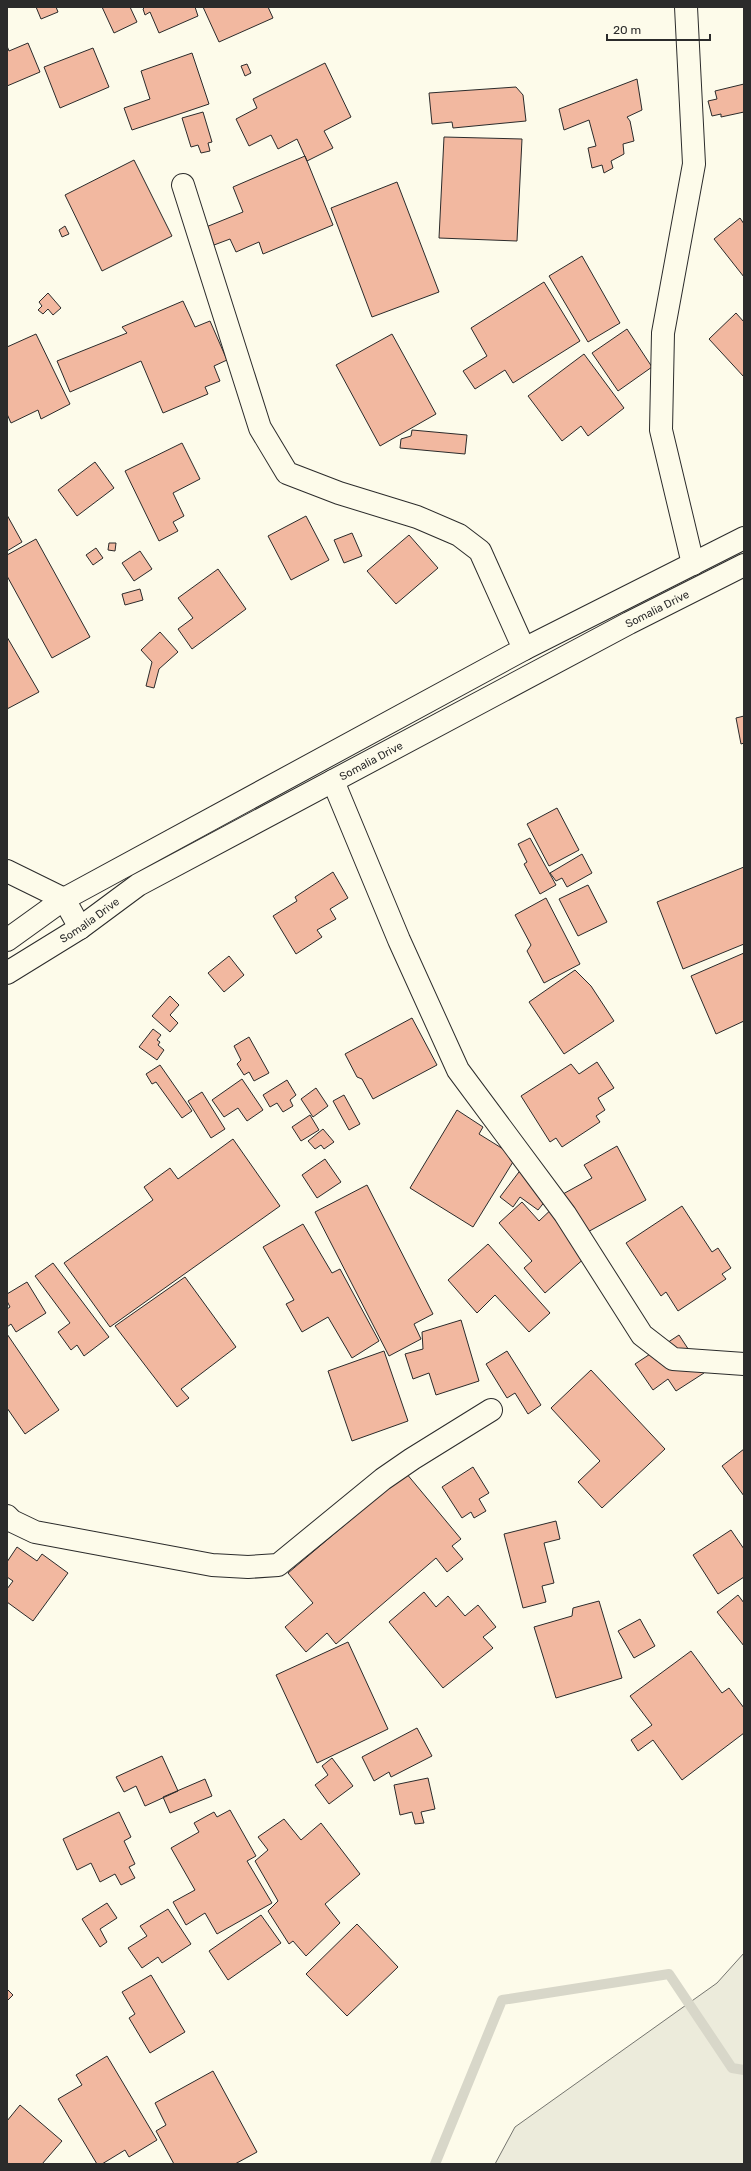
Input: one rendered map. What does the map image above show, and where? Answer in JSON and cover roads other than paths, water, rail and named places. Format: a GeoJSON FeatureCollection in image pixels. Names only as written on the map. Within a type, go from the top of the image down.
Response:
{"type":"FeatureCollection","features":[{"type":"Feature","properties":{"kind":"street"},"geometry":{"type":"LineString","coordinates":[[686,7],[694,164],[663,333],[661,430],[693,564]]}},
{"type":"Feature","properties":{"kind":"street"},"geometry":{"type":"LineString","coordinates":[[183,185],[260,428],[287,473],[339,493],[417,518],[459,535],[480,551],[524,649]]}},
{"type":"Feature","properties":{"kind":"street"},"geometry":{"type":"LineString","coordinates":[[7,940],[64,899],[524,649],[744,538]]}},
{"type":"Feature","properties":{"kind":"street","name":"Somalia Drive"},"geometry":{"type":"LineString","coordinates":[[7,973],[80,928],[138,885],[629,623],[744,565]]}},
{"type":"Feature","properties":{"kind":"street"},"geometry":{"type":"LineString","coordinates":[[333,781],[399,940],[458,1070],[565,1214],[642,1335],[673,1359],[744,1364]]}},
{"type":"Feature","properties":{"kind":"street"},"geometry":{"type":"LineString","coordinates":[[7,871],[64,899],[80,928]]}},
{"type":"Feature","properties":{"kind":"street"},"geometry":{"type":"LineString","coordinates":[[7,1516],[12,1521],[35,1532],[212,1565],[248,1567],[278,1565],[384,1479],[412,1459],[491,1410]]}},
{"type":"Feature","properties":{"kind":"waterway"},"geometry":{"type":"LineString","coordinates":[[435,2164],[502,2000],[669,1974],[732,2068],[744,2070]]}}]}
